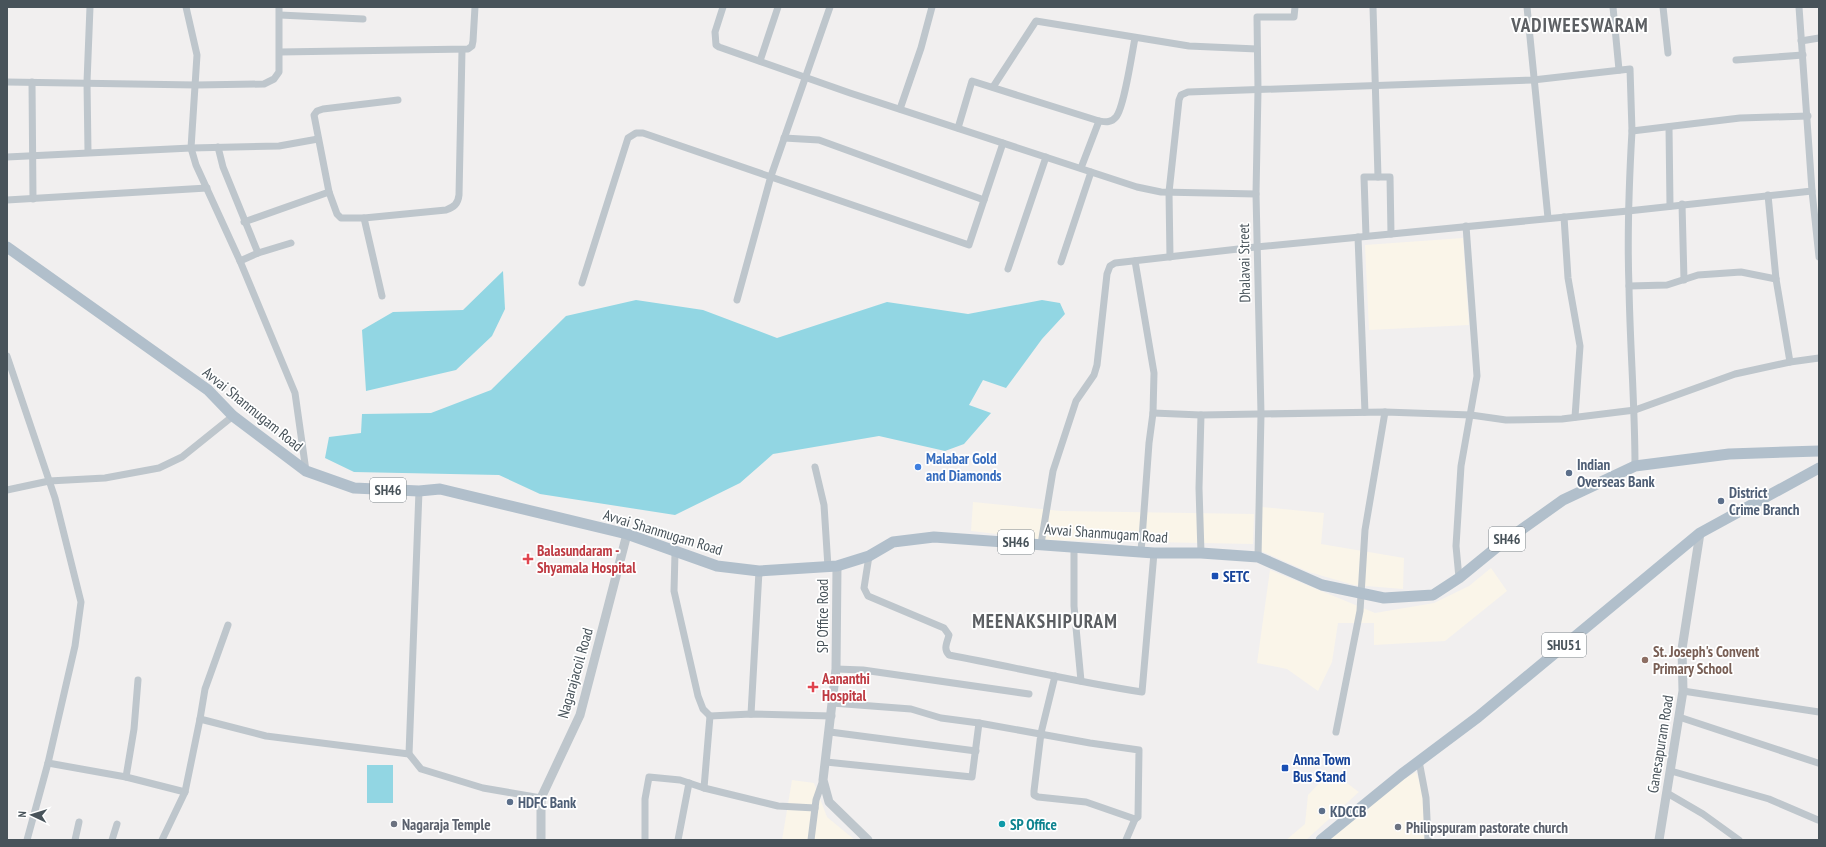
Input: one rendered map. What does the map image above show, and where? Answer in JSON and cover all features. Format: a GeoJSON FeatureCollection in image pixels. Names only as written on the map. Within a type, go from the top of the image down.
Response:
{"type":"FeatureCollection","features":[{"type":"Feature","properties":{"kind":"main road","name":"Avvai Shanmugam Road"},"geometry":{"type":"LineString","coordinates":[[7,247],[208,390],[233,416],[306,471],[354,488],[419,491],[440,489],[627,534],[717,566],[759,571],[832,567],[869,556],[894,542],[934,537],[1154,553],[1201,553],[1258,557],[1322,585],[1360,594],[1384,598],[1433,595],[1459,578],[1497,547],[1563,500],[1635,466],[1729,454],[1819,451]]}},
{"type":"Feature","properties":{"kind":"main road","name":"SHU51"},"geometry":{"type":"LineString","coordinates":[[1321,840],[1419,761],[1478,716],[1700,533],[1819,468]]}},
{"type":"Feature","properties":{"kind":"street"},"geometry":{"type":"LineString","coordinates":[[88,152],[87,82],[90,7]]}},
{"type":"Feature","properties":{"kind":"street"},"geometry":{"type":"LineString","coordinates":[[186,7],[197,55],[196,85],[190,136],[191,148],[196,165],[240,261],[295,393],[306,471]]}},
{"type":"Feature","properties":{"kind":"street"},"geometry":{"type":"LineString","coordinates":[[280,52],[462,50],[472,46],[475,7]]}},
{"type":"Feature","properties":{"kind":"street"},"geometry":{"type":"LineString","coordinates":[[724,7],[715,32],[716,45],[719,47],[900,109],[1137,187],[1169,192],[1256,194]]}},
{"type":"Feature","properties":{"kind":"street"},"geometry":{"type":"LineString","coordinates":[[760,61],[778,7]]}},
{"type":"Feature","properties":{"kind":"street"},"geometry":{"type":"LineString","coordinates":[[737,300],[771,176],[830,7]]}},
{"type":"Feature","properties":{"kind":"street"},"geometry":{"type":"LineString","coordinates":[[900,109],[922,48],[932,7]]}},
{"type":"Feature","properties":{"kind":"street","name":"Dhalavai Street"},"geometry":{"type":"LineString","coordinates":[[1258,557],[1261,414],[1256,247],[1258,90],[1257,17],[1294,17],[1294,7]]}},
{"type":"Feature","properties":{"kind":"street"},"geometry":{"type":"LineString","coordinates":[[1373,7],[1378,177]]}},
{"type":"Feature","properties":{"kind":"street"},"geometry":{"type":"LineString","coordinates":[[1527,7],[1533,80],[1543,152],[1548,218]]}},
{"type":"Feature","properties":{"kind":"street"},"geometry":{"type":"LineString","coordinates":[[1613,7],[1619,70]]}},
{"type":"Feature","properties":{"kind":"street"},"geometry":{"type":"LineString","coordinates":[[1663,7],[1668,53]]}},
{"type":"Feature","properties":{"kind":"street"},"geometry":{"type":"LineString","coordinates":[[1799,7],[1808,116],[1812,190],[1819,257]]}},
{"type":"Feature","properties":{"kind":"street"},"geometry":{"type":"LineString","coordinates":[[7,82],[87,82],[196,85],[264,84],[270,82],[279,72],[280,11],[363,19]]}},
{"type":"Feature","properties":{"kind":"street"},"geometry":{"type":"LineString","coordinates":[[993,87],[1036,21],[1135,38],[1212,48],[1257,49]]}},
{"type":"Feature","properties":{"kind":"street"},"geometry":{"type":"LineString","coordinates":[[958,128],[972,81],[1099,121],[1108,122],[1118,116],[1125,91],[1135,38]]}},
{"type":"Feature","properties":{"kind":"street"},"geometry":{"type":"LineString","coordinates":[[1801,41],[1819,38]]}},
{"type":"Feature","properties":{"kind":"street"},"geometry":{"type":"LineString","coordinates":[[398,100],[317,111],[314,119],[318,139],[330,192],[337,214],[341,218],[364,218],[446,210],[454,207],[458,200],[462,50]]}},
{"type":"Feature","properties":{"kind":"street"},"geometry":{"type":"LineString","coordinates":[[1736,60],[1803,55]]}},
{"type":"Feature","properties":{"kind":"street"},"geometry":{"type":"LineString","coordinates":[[1170,257],[1169,192],[1178,100],[1181,95],[1188,92],[1533,80],[1630,69],[1632,131],[1628,211],[1632,384],[1635,410],[1635,466]]}},
{"type":"Feature","properties":{"kind":"street"},"geometry":{"type":"LineString","coordinates":[[32,82],[33,198]]}},
{"type":"Feature","properties":{"kind":"street"},"geometry":{"type":"LineString","coordinates":[[1632,131],[1740,118],[1808,116]]}},
{"type":"Feature","properties":{"kind":"street"},"geometry":{"type":"LineString","coordinates":[[1081,168],[1099,121]]}},
{"type":"Feature","properties":{"kind":"street"},"geometry":{"type":"LineString","coordinates":[[1669,127],[1670,206]]}},
{"type":"Feature","properties":{"kind":"street"},"geometry":{"type":"LineString","coordinates":[[582,283],[628,138],[632,134],[643,133],[969,245],[1003,143]]}},
{"type":"Feature","properties":{"kind":"street"},"geometry":{"type":"LineString","coordinates":[[784,138],[818,140],[984,200]]}},
{"type":"Feature","properties":{"kind":"street"},"geometry":{"type":"LineString","coordinates":[[7,157],[33,157],[88,152],[279,146],[318,139]]}},
{"type":"Feature","properties":{"kind":"street"},"geometry":{"type":"LineString","coordinates":[[218,147],[223,167],[244,222],[258,253]]}},
{"type":"Feature","properties":{"kind":"street"},"geometry":{"type":"LineString","coordinates":[[1008,269],[1046,157]]}},
{"type":"Feature","properties":{"kind":"street"},"geometry":{"type":"LineString","coordinates":[[1061,262],[1091,172]]}},
{"type":"Feature","properties":{"kind":"street"},"geometry":{"type":"LineString","coordinates":[[1366,236],[1364,177],[1390,177],[1391,234]]}},
{"type":"Feature","properties":{"kind":"street"},"geometry":{"type":"LineString","coordinates":[[7,200],[206,188]]}},
{"type":"Feature","properties":{"kind":"street"},"geometry":{"type":"LineString","coordinates":[[1041,544],[1053,471],[1076,401],[1094,375],[1097,366],[1108,270],[1115,263],[1256,247],[1628,211],[1812,190]]}},
{"type":"Feature","properties":{"kind":"street"},"geometry":{"type":"LineString","coordinates":[[244,222],[330,192]]}},
{"type":"Feature","properties":{"kind":"street"},"geometry":{"type":"LineString","coordinates":[[1768,195],[1776,279],[1790,362]]}},
{"type":"Feature","properties":{"kind":"street"},"geometry":{"type":"LineString","coordinates":[[1682,204],[1684,280]]}},
{"type":"Feature","properties":{"kind":"street"},"geometry":{"type":"LineString","coordinates":[[1564,217],[1568,278],[1580,346],[1575,417]]}},
{"type":"Feature","properties":{"kind":"street"},"geometry":{"type":"LineString","coordinates":[[364,218],[382,296]]}},
{"type":"Feature","properties":{"kind":"street"},"geometry":{"type":"LineString","coordinates":[[1459,578],[1456,546],[1460,466],[1477,376],[1466,226]]}},
{"type":"Feature","properties":{"kind":"street"},"geometry":{"type":"LineString","coordinates":[[1358,237],[1365,412]]}},
{"type":"Feature","properties":{"kind":"street"},"geometry":{"type":"LineString","coordinates":[[240,261],[258,253],[291,243]]}},
{"type":"Feature","properties":{"kind":"street"},"geometry":{"type":"LineString","coordinates":[[1135,261],[1154,373],[1153,413],[1149,442],[1141,552]]}},
{"type":"Feature","properties":{"kind":"street"},"geometry":{"type":"LineString","coordinates":[[1629,286],[1667,285],[1698,275],[1741,272],[1776,279]]}},
{"type":"Feature","properties":{"kind":"street"},"geometry":{"type":"LineString","coordinates":[[7,356],[49,481],[81,602],[75,646],[48,764],[27,840]]}},
{"type":"Feature","properties":{"kind":"street"},"geometry":{"type":"LineString","coordinates":[[1153,413],[1201,415],[1385,412],[1471,414],[1506,420],[1575,417],[1635,410],[1735,374],[1790,362],[1819,358]]}},
{"type":"Feature","properties":{"kind":"street"},"geometry":{"type":"LineString","coordinates":[[1336,732],[1360,611],[1365,530],[1385,412]]}},
{"type":"Feature","properties":{"kind":"street"},"geometry":{"type":"LineString","coordinates":[[1201,415],[1199,488],[1201,553]]}},
{"type":"Feature","properties":{"kind":"street"},"geometry":{"type":"LineString","coordinates":[[7,490],[49,481],[105,478],[159,468],[182,457],[233,416]]}},
{"type":"Feature","properties":{"kind":"street"},"geometry":{"type":"LineString","coordinates":[[815,467],[824,505],[832,567]]}},
{"type":"Feature","properties":{"kind":"street"},"geometry":{"type":"LineString","coordinates":[[419,491],[409,754],[421,769],[483,788],[541,798]]}},
{"type":"Feature","properties":{"kind":"street","name":"Ganesapuram Road"},"geometry":{"type":"LineString","coordinates":[[1659,840],[1683,691],[1682,649],[1700,533]]}},
{"type":"Feature","properties":{"kind":"street","name":"Nagarajacoil Road"},"geometry":{"type":"LineString","coordinates":[[541,840],[541,798],[580,715],[627,534]]}},
{"type":"Feature","properties":{"kind":"street"},"geometry":{"type":"LineString","coordinates":[[1074,548],[1074,606],[1081,682]]}},
{"type":"Feature","properties":{"kind":"street"},"geometry":{"type":"LineString","coordinates":[[675,552],[674,591],[678,614],[702,709],[710,716],[751,714],[832,716]]}},
{"type":"Feature","properties":{"kind":"street"},"geometry":{"type":"LineString","coordinates":[[869,556],[864,588],[868,596],[944,628],[949,635],[946,647],[946,652],[949,655],[1081,682],[1142,692],[1154,553]]}},
{"type":"Feature","properties":{"kind":"street","name":"SP Office Road"},"geometry":{"type":"LineString","coordinates":[[832,567],[836,669],[832,716],[823,780],[830,802],[868,840]]}},
{"type":"Feature","properties":{"kind":"street"},"geometry":{"type":"LineString","coordinates":[[751,714],[759,571]]}},
{"type":"Feature","properties":{"kind":"street"},"geometry":{"type":"LineString","coordinates":[[162,840],[185,792],[205,689],[228,625]]}},
{"type":"Feature","properties":{"kind":"street"},"geometry":{"type":"LineString","coordinates":[[836,669],[863,670],[1030,694]]}},
{"type":"Feature","properties":{"kind":"street"},"geometry":{"type":"LineString","coordinates":[[1055,676],[1041,733],[1034,791],[1035,796],[1086,802],[1135,819]]}},
{"type":"Feature","properties":{"kind":"street"},"geometry":{"type":"LineString","coordinates":[[126,777],[134,729],[138,680]]}},
{"type":"Feature","properties":{"kind":"street"},"geometry":{"type":"LineString","coordinates":[[1683,691],[1819,712]]}},
{"type":"Feature","properties":{"kind":"street"},"geometry":{"type":"LineString","coordinates":[[832,703],[911,709],[941,718],[1139,750],[1138,817],[1135,819],[1126,840]]}},
{"type":"Feature","properties":{"kind":"street"},"geometry":{"type":"LineString","coordinates":[[704,788],[710,716]]}},
{"type":"Feature","properties":{"kind":"street"},"geometry":{"type":"LineString","coordinates":[[1678,717],[1818,763]]}},
{"type":"Feature","properties":{"kind":"street"},"geometry":{"type":"LineString","coordinates":[[200,719],[266,736],[409,754]]}},
{"type":"Feature","properties":{"kind":"street"},"geometry":{"type":"LineString","coordinates":[[826,762],[972,777],[979,723]]}},
{"type":"Feature","properties":{"kind":"street"},"geometry":{"type":"LineString","coordinates":[[830,732],[976,751]]}},
{"type":"Feature","properties":{"kind":"street"},"geometry":{"type":"LineString","coordinates":[[1419,761],[1426,798],[1428,840]]}},
{"type":"Feature","properties":{"kind":"street"},"geometry":{"type":"LineString","coordinates":[[48,764],[126,777],[185,792]]}},
{"type":"Feature","properties":{"kind":"street"},"geometry":{"type":"LineString","coordinates":[[1671,771],[1769,799],[1818,820]]}},
{"type":"Feature","properties":{"kind":"street"},"geometry":{"type":"LineString","coordinates":[[645,840],[645,800],[649,777],[680,780],[704,788],[778,806],[815,808]]}},
{"type":"Feature","properties":{"kind":"street"},"geometry":{"type":"LineString","coordinates":[[811,840],[815,808],[823,780]]}},
{"type":"Feature","properties":{"kind":"street"},"geometry":{"type":"LineString","coordinates":[[678,840],[689,783]]}},
{"type":"Feature","properties":{"kind":"street"},"geometry":{"type":"LineString","coordinates":[[1667,794],[1703,814],[1739,840]]}},
{"type":"Feature","properties":{"kind":"street"},"geometry":{"type":"LineString","coordinates":[[75,840],[79,822]]}},
{"type":"Feature","properties":{"kind":"street"},"geometry":{"type":"LineString","coordinates":[[112,840],[117,824]]}},
{"type":"Feature","properties":{"kind":"shaded area"},"geometry":{"type":"Polygon","coordinates":[[[1463,238],[1469,325],[1369,330],[1365,245],[1463,238]]]}},
{"type":"Feature","properties":{"kind":"shaded area"},"geometry":{"type":"Polygon","coordinates":[[[973,502],[1061,511],[1254,514],[1253,544],[1047,540],[971,531],[973,502]]]}},
{"type":"Feature","properties":{"kind":"shaded area"},"geometry":{"type":"Polygon","coordinates":[[[1262,507],[1324,513],[1321,544],[1404,558],[1403,589],[1354,585],[1309,572],[1261,551],[1262,507]]]}},
{"type":"Feature","properties":{"kind":"shaded area"},"geometry":{"type":"Polygon","coordinates":[[[1491,568],[1507,591],[1445,641],[1374,645],[1374,623],[1338,623],[1332,662],[1318,691],[1287,669],[1257,663],[1270,570],[1375,613],[1434,603],[1469,586],[1491,568]]]}},
{"type":"Feature","properties":{"kind":"shaded area"},"geometry":{"type":"Polygon","coordinates":[[[1416,772],[1425,797],[1425,840],[1326,840],[1380,793],[1416,772]]]}},
{"type":"Feature","properties":{"kind":"shaded area"},"geometry":{"type":"Polygon","coordinates":[[[1323,779],[1344,781],[1359,792],[1306,840],[1286,840],[1305,824],[1308,795],[1323,779]]]}},
{"type":"Feature","properties":{"kind":"shaded area"},"geometry":{"type":"Polygon","coordinates":[[[792,780],[814,783],[827,817],[855,840],[782,840],[792,780]]]}},
{"type":"Feature","properties":{"kind":"water"},"geometry":{"type":"Polygon","coordinates":[[[503,271],[505,309],[492,336],[456,370],[366,391],[362,330],[393,312],[463,310],[503,271]]]}},
{"type":"Feature","properties":{"kind":"water"},"geometry":{"type":"Polygon","coordinates":[[[636,300],[703,310],[777,338],[887,302],[968,314],[1042,300],[1060,303],[1065,314],[1042,339],[1006,388],[983,380],[969,405],[991,413],[964,444],[945,451],[879,436],[773,454],[740,483],[675,515],[540,494],[499,475],[354,472],[325,458],[329,437],[361,433],[362,414],[431,413],[491,390],[566,316],[636,300]]]}},
{"type":"Feature","properties":{"kind":"water"},"geometry":{"type":"Polygon","coordinates":[[[367,765],[393,765],[393,803],[367,803],[367,765]]]}},
{"type":"Feature","properties":{"kind":"place","name":"Malabar Gold and Diamonds"},"geometry":{"type":"Point","coordinates":[918,467]}},
{"type":"Feature","properties":{"kind":"place","name":"Indian Overseas Bank"},"geometry":{"type":"Point","coordinates":[1569,473]}},
{"type":"Feature","properties":{"kind":"place","name":"District Crime Branch"},"geometry":{"type":"Point","coordinates":[1721,501]}},
{"type":"Feature","properties":{"kind":"place","name":"Balasundaram - Shyamala Hospital"},"geometry":{"type":"Point","coordinates":[528,559]}},
{"type":"Feature","properties":{"kind":"place","name":"SETC"},"geometry":{"type":"Point","coordinates":[1215,576]}},
{"type":"Feature","properties":{"kind":"place","name":"St. Joseph's Convent Primary School"},"geometry":{"type":"Point","coordinates":[1645,660]}},
{"type":"Feature","properties":{"kind":"place","name":"Aananthi Hospital"},"geometry":{"type":"Point","coordinates":[813,687]}},
{"type":"Feature","properties":{"kind":"place","name":"Anna Town Bus Stand"},"geometry":{"type":"Point","coordinates":[1285,768]}},
{"type":"Feature","properties":{"kind":"place","name":"HDFC Bank"},"geometry":{"type":"Point","coordinates":[510,802]}},
{"type":"Feature","properties":{"kind":"place","name":"KDCCB"},"geometry":{"type":"Point","coordinates":[1322,811]}},
{"type":"Feature","properties":{"kind":"place","name":"Nagaraja Temple"},"geometry":{"type":"Point","coordinates":[394,824]}},
{"type":"Feature","properties":{"kind":"place","name":"SP Office"},"geometry":{"type":"Point","coordinates":[1002,824]}},
{"type":"Feature","properties":{"kind":"place","name":"Philipspuram pastorate church"},"geometry":{"type":"Point","coordinates":[1398,827]}},
{"type":"Feature","properties":{"kind":"district","name":"VADIWEESWARAM"},"geometry":{"type":"Point","coordinates":[1580,25]}},
{"type":"Feature","properties":{"kind":"district","name":"MEENAKSHIPURAM"},"geometry":{"type":"Point","coordinates":[1045,621]}}]}
